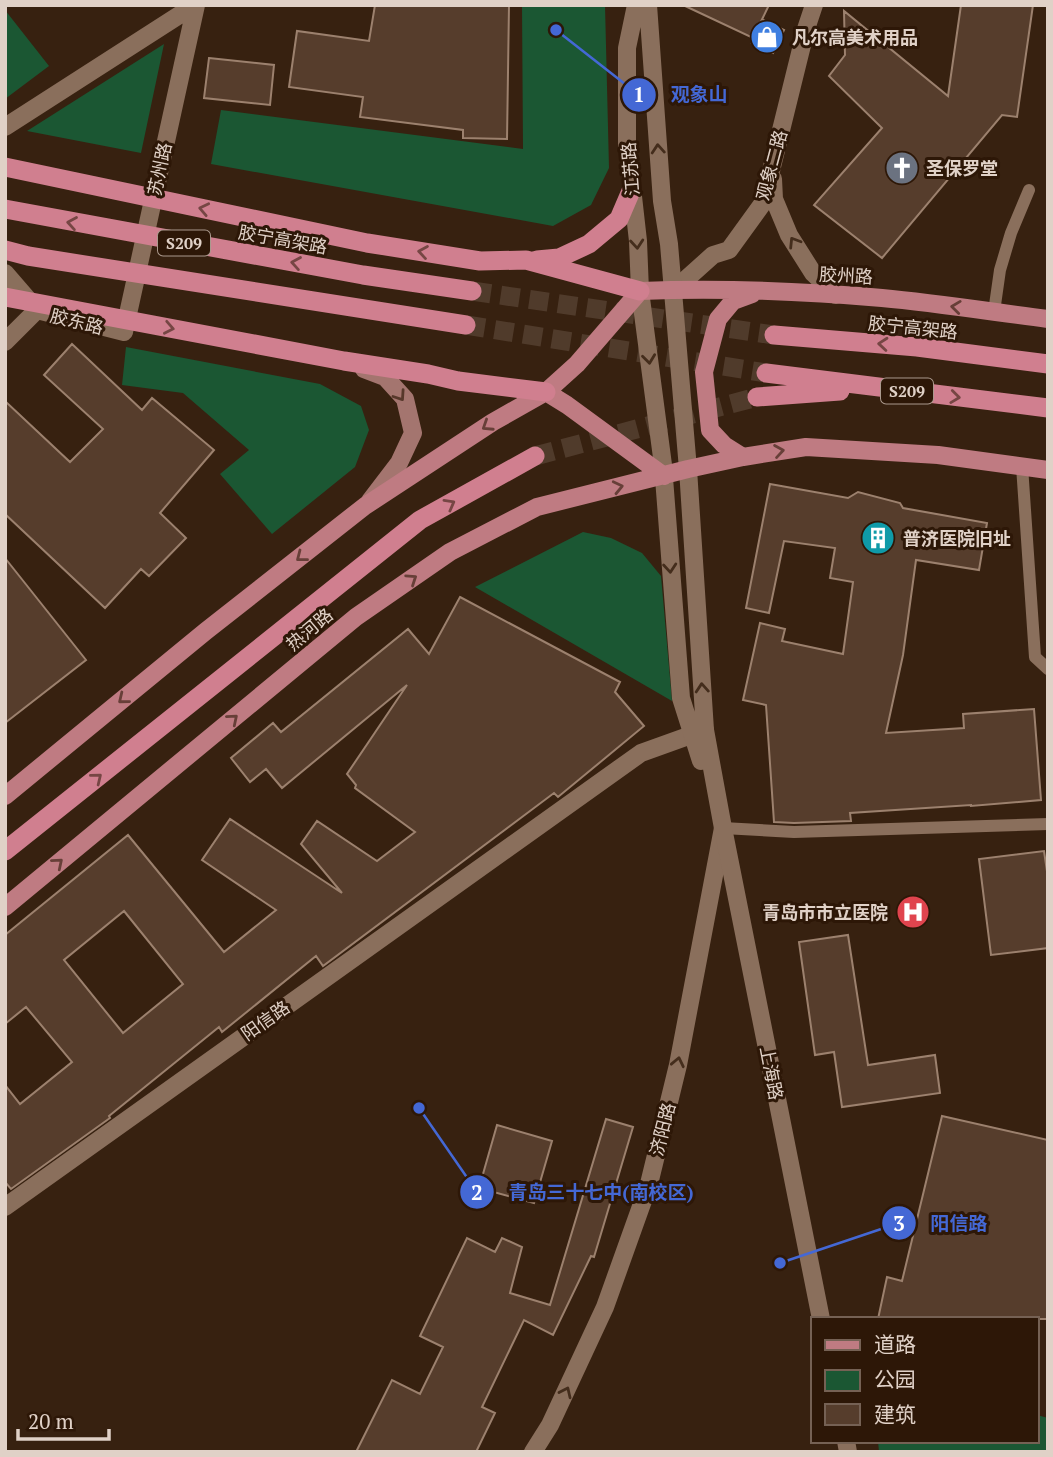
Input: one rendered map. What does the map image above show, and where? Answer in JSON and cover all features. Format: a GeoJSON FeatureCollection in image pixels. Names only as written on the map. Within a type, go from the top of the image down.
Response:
{"type":"FeatureCollection","features":[{"type":"Feature","properties":{"kind":"highway"},"geometry":{"type":"LineString","coordinates":[[5,167],[366,243],[480,261],[559,258],[589,244],[619,219],[631,191]]}},
{"type":"Feature","properties":{"kind":"highway","name":"胶宁高架路"},"geometry":{"type":"LineString","coordinates":[[5,209],[363,275],[472,291]]}},
{"type":"Feature","properties":{"kind":"highway","name":"S209"},"geometry":{"type":"LineString","coordinates":[[5,250],[466,325]]}},
{"type":"Feature","properties":{"kind":"highway"},"geometry":{"type":"LineString","coordinates":[[526,260],[640,291]]}},
{"type":"Feature","properties":{"kind":"highway"},"geometry":{"type":"LineString","coordinates":[[5,297],[344,361],[458,381],[546,392]]}},
{"type":"Feature","properties":{"kind":"highway","name":"胶宁高架路"},"geometry":{"type":"LineString","coordinates":[[774,335],[917,347],[1048,364]]}},
{"type":"Feature","properties":{"kind":"highway","name":"S209"},"geometry":{"type":"LineString","coordinates":[[766,373],[1048,408]]}},
{"type":"Feature","properties":{"kind":"highway"},"geometry":{"type":"LineString","coordinates":[[757,397],[881,388]]}},
{"type":"Feature","properties":{"kind":"highway"},"geometry":{"type":"LineString","coordinates":[[5,851],[419,520],[535,456]]}},
{"type":"Feature","properties":{"kind":"main road","name":"胶州路"},"geometry":{"type":"LineString","coordinates":[[640,291],[762,291],[881,298],[1048,319]]}},
{"type":"Feature","properties":{"kind":"main road"},"geometry":{"type":"LineString","coordinates":[[5,796],[206,631],[365,506],[493,422],[546,392],[577,364],[640,291]]}},
{"type":"Feature","properties":{"kind":"main road"},"geometry":{"type":"LineString","coordinates":[[743,457],[724,445],[710,430],[704,372],[718,319],[733,301],[762,291]]}},
{"type":"Feature","properties":{"kind":"main road"},"geometry":{"type":"LineString","coordinates":[[344,361],[386,377],[405,399],[413,433],[399,463],[365,506]]}},
{"type":"Feature","properties":{"kind":"main road"},"geometry":{"type":"LineString","coordinates":[[546,392],[568,405],[664,476]]}},
{"type":"Feature","properties":{"kind":"main road"},"geometry":{"type":"LineString","coordinates":[[688,469],[806,447],[938,455],[1048,470]]}},
{"type":"Feature","properties":{"kind":"main road","name":"热河路"},"geometry":{"type":"LineString","coordinates":[[5,907],[356,617],[450,552],[537,507],[688,469]]}},
{"type":"Feature","properties":{"kind":"street"},"geometry":{"type":"LineString","coordinates":[[5,127],[195,5]]}},
{"type":"Feature","properties":{"kind":"street","name":"苏州路"},"geometry":{"type":"LineString","coordinates":[[124,332],[195,5]]}},
{"type":"Feature","properties":{"kind":"street","name":"江苏路"},"geometry":{"type":"LineString","coordinates":[[636,5],[627,48],[627,143],[638,241],[640,291],[664,476]]}},
{"type":"Feature","properties":{"kind":"street","name":"江苏路"},"geometry":{"type":"LineString","coordinates":[[648,5],[662,201],[674,290],[688,469]]}},
{"type":"Feature","properties":{"kind":"street","name":"观象二路"},"geometry":{"type":"LineString","coordinates":[[674,290],[713,255],[729,250],[763,203],[814,5]]}},
{"type":"Feature","properties":{"kind":"street"},"geometry":{"type":"LineString","coordinates":[[772,163],[774,199],[789,236],[813,273],[836,295]]}},
{"type":"Feature","properties":{"kind":"street","name":"胶东路"},"geometry":{"type":"LineString","coordinates":[[5,273],[37,310],[124,332]]}},
{"type":"Feature","properties":{"kind":"street"},"geometry":{"type":"LineString","coordinates":[[5,342],[37,310]]}},
{"type":"Feature","properties":{"kind":"street","name":"上海路"},"geometry":{"type":"LineString","coordinates":[[688,469],[699,732],[723,828],[821,1317]]}},
{"type":"Feature","properties":{"kind":"street","name":"上海路"},"geometry":{"type":"LineString","coordinates":[[664,476],[681,698],[699,732]]}},
{"type":"Feature","properties":{"kind":"street","name":"阳信路"},"geometry":{"type":"LineString","coordinates":[[5,1207],[640,753],[699,732]]}},
{"type":"Feature","properties":{"kind":"street","name":"济阳路"},"geometry":{"type":"LineString","coordinates":[[533,1452],[550,1425],[605,1307],[649,1184],[678,1065],[723,828]]}},
{"type":"Feature","properties":{"kind":"lane"},"geometry":{"type":"LineString","coordinates":[[994,312],[1000,270],[1011,233],[1029,190]]}},
{"type":"Feature","properties":{"kind":"lane"},"geometry":{"type":"LineString","coordinates":[[1022,466],[1035,657],[1048,669]]}},
{"type":"Feature","properties":{"kind":"lane"},"geometry":{"type":"LineString","coordinates":[[723,828],[794,832],[1048,824]]}},
{"type":"Feature","properties":{"kind":"green space"},"geometry":{"type":"Polygon","coordinates":[[[522,5],[605,5],[609,168],[591,205],[553,226],[211,164],[221,110],[523,149],[522,5]]]}},
{"type":"Feature","properties":{"kind":"green space"},"geometry":{"type":"Polygon","coordinates":[[[5,10],[49,66],[5,99],[5,10]]]}},
{"type":"Feature","properties":{"kind":"green space"},"geometry":{"type":"Polygon","coordinates":[[[164,44],[141,153],[27,131],[164,44]]]}},
{"type":"Feature","properties":{"kind":"green space"},"geometry":{"type":"Polygon","coordinates":[[[126,347],[320,384],[361,406],[369,430],[355,467],[272,534],[220,474],[249,450],[183,393],[122,385],[126,347]]]}},
{"type":"Feature","properties":{"kind":"green space"},"geometry":{"type":"Polygon","coordinates":[[[583,532],[611,538],[642,553],[661,576],[672,701],[475,587],[583,532]]]}},
{"type":"Feature","properties":{"kind":"green space"},"geometry":{"type":"Polygon","coordinates":[[[1039,1416],[1048,1418],[1048,1452],[879,1452],[878,1443],[1039,1443],[1039,1416]]]}},
{"type":"Feature","properties":{"kind":"building"},"geometry":{"type":"Polygon","coordinates":[[[375,5],[509,5],[507,139],[463,138],[463,130],[360,117],[363,97],[289,87],[297,31],[369,41],[375,5]]]}},
{"type":"Feature","properties":{"kind":"building"},"geometry":{"type":"Polygon","coordinates":[[[683,5],[769,5],[753,38],[683,5]]]}},
{"type":"Feature","properties":{"kind":"building","name":"圣保罗堂"},"geometry":{"type":"Polygon","coordinates":[[[961,5],[1033,5],[1017,117],[1002,115],[882,258],[814,205],[882,128],[829,76],[845,55],[844,11],[948,96],[961,5]]]}},
{"type":"Feature","properties":{"kind":"building"},"geometry":{"type":"Polygon","coordinates":[[[763,20],[784,30],[773,53],[752,43],[763,20]]]}},
{"type":"Feature","properties":{"kind":"building"},"geometry":{"type":"Polygon","coordinates":[[[209,58],[274,65],[270,105],[204,98],[209,58]]]}},
{"type":"Feature","properties":{"kind":"building"},"geometry":{"type":"Polygon","coordinates":[[[72,344],[142,410],[152,398],[214,450],[160,513],[186,538],[149,576],[141,569],[105,608],[5,514],[5,401],[70,462],[103,429],[44,375],[72,344]]]}},
{"type":"Feature","properties":{"kind":"building"},"geometry":{"type":"Polygon","coordinates":[[[770,484],[848,498],[858,492],[900,503],[903,508],[987,523],[979,570],[916,560],[903,655],[886,733],[964,728],[963,714],[1034,709],[1041,800],[850,813],[851,821],[774,822],[766,705],[743,700],[760,623],[785,629],[782,641],[843,654],[853,582],[830,578],[835,548],[784,541],[769,613],[746,608],[770,484]]]}},
{"type":"Feature","properties":{"kind":"building"},"geometry":{"type":"Polygon","coordinates":[[[5,558],[86,660],[5,723],[5,558]]]}},
{"type":"Feature","properties":{"kind":"building"},"geometry":{"type":"Polygon","coordinates":[[[460,597],[620,682],[615,692],[644,726],[558,797],[554,793],[323,966],[316,956],[222,1032],[219,1027],[109,1116],[110,1118],[11,1189],[5,1182],[5,1085],[20,1104],[72,1062],[26,1007],[5,1024],[5,935],[128,835],[224,952],[276,910],[202,860],[230,819],[342,893],[301,844],[317,821],[377,861],[415,832],[355,788],[356,785],[347,774],[407,685],[282,788],[266,769],[250,782],[231,758],[273,723],[281,732],[408,629],[429,654],[460,597]],[[124,911],[64,960],[123,1033],[183,984],[124,911]]]}},
{"type":"Feature","properties":{"kind":"building"},"geometry":{"type":"Polygon","coordinates":[[[1044,851],[1048,878],[1048,948],[991,955],[979,859],[1044,851]]]}},
{"type":"Feature","properties":{"kind":"building"},"geometry":{"type":"Polygon","coordinates":[[[848,935],[868,1065],[935,1055],[940,1093],[842,1107],[834,1052],[815,1055],[799,942],[848,935]]]}},
{"type":"Feature","properties":{"kind":"building"},"geometry":{"type":"Polygon","coordinates":[[[942,1116],[1048,1140],[1048,1319],[878,1317],[887,1277],[902,1281],[942,1116]]]}},
{"type":"Feature","properties":{"kind":"building"},"geometry":{"type":"Polygon","coordinates":[[[606,1119],[633,1127],[594,1257],[591,1256],[553,1335],[524,1320],[482,1407],[495,1413],[476,1452],[356,1452],[392,1380],[420,1394],[443,1347],[420,1336],[467,1238],[495,1252],[502,1238],[522,1247],[510,1293],[550,1305],[606,1119]]]}},
{"type":"Feature","properties":{"kind":"building"},"geometry":{"type":"Polygon","coordinates":[[[497,1125],[552,1141],[534,1203],[479,1188],[497,1125]]]}},
{"type":"Feature","properties":{"kind":"tunnel"},"geometry":{"type":"LineString","coordinates":[[472,291],[774,335]]}},
{"type":"Feature","properties":{"kind":"tunnel"},"geometry":{"type":"LineString","coordinates":[[466,325],[766,373]]}},
{"type":"Feature","properties":{"kind":"tunnel"},"geometry":{"type":"LineString","coordinates":[[535,456],[757,397]]}},
{"type":"Feature","properties":{"kind":"place","name":"观象山"},"geometry":{"type":"Point","coordinates":[556,30]}},
{"type":"Feature","properties":{"kind":"place","name":"凡尔高美术用品"},"geometry":{"type":"Point","coordinates":[767,37]}},
{"type":"Feature","properties":{"kind":"place","name":"圣保罗堂"},"geometry":{"type":"Point","coordinates":[902,168]}},
{"type":"Feature","properties":{"kind":"place","name":"普济医院旧址"},"geometry":{"type":"Point","coordinates":[878,538]}},
{"type":"Feature","properties":{"kind":"place","name":"青岛市市立医院"},"geometry":{"type":"Point","coordinates":[913,912]}},
{"type":"Feature","properties":{"kind":"place","name":"青岛三十七中(南校区)"},"geometry":{"type":"Point","coordinates":[419,1108]}},
{"type":"Feature","properties":{"kind":"place","name":"阳信路"},"geometry":{"type":"Point","coordinates":[780,1263]}}]}
